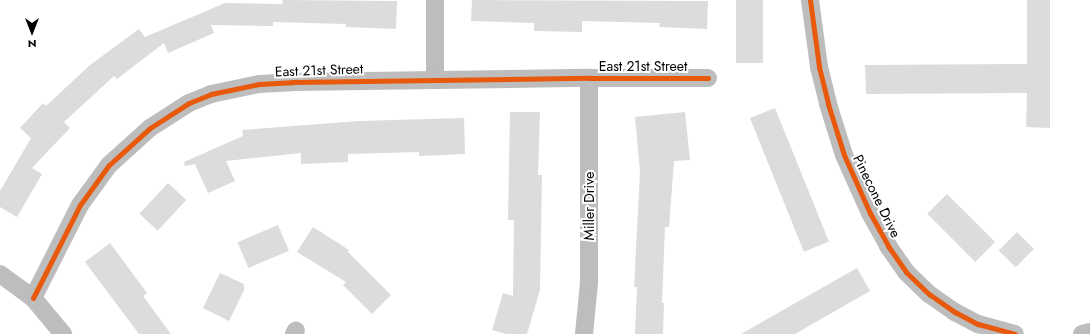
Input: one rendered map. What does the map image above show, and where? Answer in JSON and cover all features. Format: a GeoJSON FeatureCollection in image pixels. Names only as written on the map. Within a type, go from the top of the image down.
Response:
{"type":"FeatureCollection","features":[{"type":"Feature","properties":{"kind":"street"},"geometry":{"type":"LineString","coordinates":[[435,0],[435,80]]}},
{"type":"Feature","properties":{"kind":"street","name":"Pinecone Drive"},"geometry":{"type":"LineString","coordinates":[[810,0],[820,73],[837,133],[844,155],[870,213],[888,246],[906,272],[923,289],[955,312],[978,324],[1015,334]]}},
{"type":"Feature","properties":{"kind":"street","name":"Miller Drive"},"geometry":{"type":"LineString","coordinates":[[584,334],[589,283],[589,78]]}},
{"type":"Feature","properties":{"kind":"street","name":"East 21st Street"},"geometry":{"type":"LineString","coordinates":[[33,298],[80,205],[95,183],[130,144],[150,128],[189,103],[211,94],[259,84],[292,82],[708,78]]}},
{"type":"Feature","properties":{"kind":"street"},"geometry":{"type":"LineString","coordinates":[[0,274],[33,298],[63,334]]}},
{"type":"Feature","properties":{"kind":"street"},"geometry":{"type":"LineString","coordinates":[[1082,334],[1090,332]]}},
{"type":"Feature","properties":{"kind":"building"},"geometry":{"type":"Polygon","coordinates":[[[283,0],[397,1],[396,29],[346,27],[346,24],[273,22],[273,26],[211,25],[214,33],[168,53],[164,43],[117,79],[114,76],[64,122],[70,128],[32,168],[42,174],[17,217],[0,207],[0,191],[31,138],[20,128],[43,103],[46,106],[90,65],[139,29],[145,37],[225,3],[282,4],[283,0]]]}},
{"type":"Feature","properties":{"kind":"building"},"geometry":{"type":"Polygon","coordinates":[[[472,0],[708,1],[707,29],[659,27],[660,23],[582,21],[582,32],[534,31],[534,23],[471,21],[472,0]]]}},
{"type":"Feature","properties":{"kind":"building"},"geometry":{"type":"Polygon","coordinates":[[[736,0],[763,0],[763,63],[736,63],[736,0]]]}},
{"type":"Feature","properties":{"kind":"building"},"geometry":{"type":"Polygon","coordinates":[[[1027,0],[1050,0],[1050,128],[1026,127],[1027,93],[866,94],[865,65],[1027,64],[1027,0]]]}},
{"type":"Feature","properties":{"kind":"building"},"geometry":{"type":"Polygon","coordinates":[[[775,108],[829,242],[804,252],[750,118],[775,108]]]}},
{"type":"Feature","properties":{"kind":"building"},"geometry":{"type":"Polygon","coordinates":[[[510,112],[540,112],[538,175],[542,175],[540,290],[527,334],[506,334],[492,330],[503,293],[513,296],[514,220],[508,220],[510,112]]]}},
{"type":"Feature","properties":{"kind":"building"},"geometry":{"type":"Polygon","coordinates":[[[685,112],[690,160],[674,161],[669,227],[665,227],[662,303],[664,303],[663,334],[635,334],[637,287],[634,287],[640,172],[635,117],[685,112]]]}},
{"type":"Feature","properties":{"kind":"building"},"geometry":{"type":"Polygon","coordinates":[[[464,118],[465,154],[419,156],[419,152],[348,154],[348,162],[301,164],[301,153],[226,161],[235,181],[208,193],[195,164],[185,166],[184,162],[243,136],[242,130],[359,121],[464,118]]]}},
{"type":"Feature","properties":{"kind":"building"},"geometry":{"type":"Polygon","coordinates":[[[168,183],[186,200],[158,231],[139,214],[168,183]]]}},
{"type":"Feature","properties":{"kind":"building"},"geometry":{"type":"Polygon","coordinates":[[[947,194],[995,242],[975,262],[927,214],[947,194]]]}},
{"type":"Feature","properties":{"kind":"building"},"geometry":{"type":"Polygon","coordinates":[[[278,225],[289,251],[248,268],[237,242],[278,225]]]}},
{"type":"Feature","properties":{"kind":"building"},"geometry":{"type":"Polygon","coordinates":[[[313,227],[349,250],[348,252],[391,295],[372,314],[343,285],[346,282],[297,252],[313,227]]]}},
{"type":"Feature","properties":{"kind":"building"},"geometry":{"type":"Polygon","coordinates":[[[1017,232],[1034,249],[1016,267],[999,250],[1017,232]]]}},
{"type":"Feature","properties":{"kind":"building"},"geometry":{"type":"Polygon","coordinates":[[[110,243],[147,293],[143,296],[171,334],[139,334],[85,262],[110,243]]]}},
{"type":"Feature","properties":{"kind":"building"},"geometry":{"type":"Polygon","coordinates":[[[857,268],[870,291],[795,334],[741,334],[857,268]]]}},
{"type":"Feature","properties":{"kind":"building"},"geometry":{"type":"Polygon","coordinates":[[[220,273],[244,284],[244,290],[229,321],[203,308],[220,273]]]}},
{"type":"Feature","properties":{"kind":"cycle path"},"geometry":{"type":"LineString","coordinates":[[810,0],[819,67],[828,104],[844,155],[870,213],[888,246],[906,272],[929,294],[955,312],[978,324],[1015,334]]}},
{"type":"Feature","properties":{"kind":"cycle path"},"geometry":{"type":"LineString","coordinates":[[33,298],[80,205],[109,165],[150,128],[189,103],[211,94],[259,84],[292,82],[708,78]]}}]}
